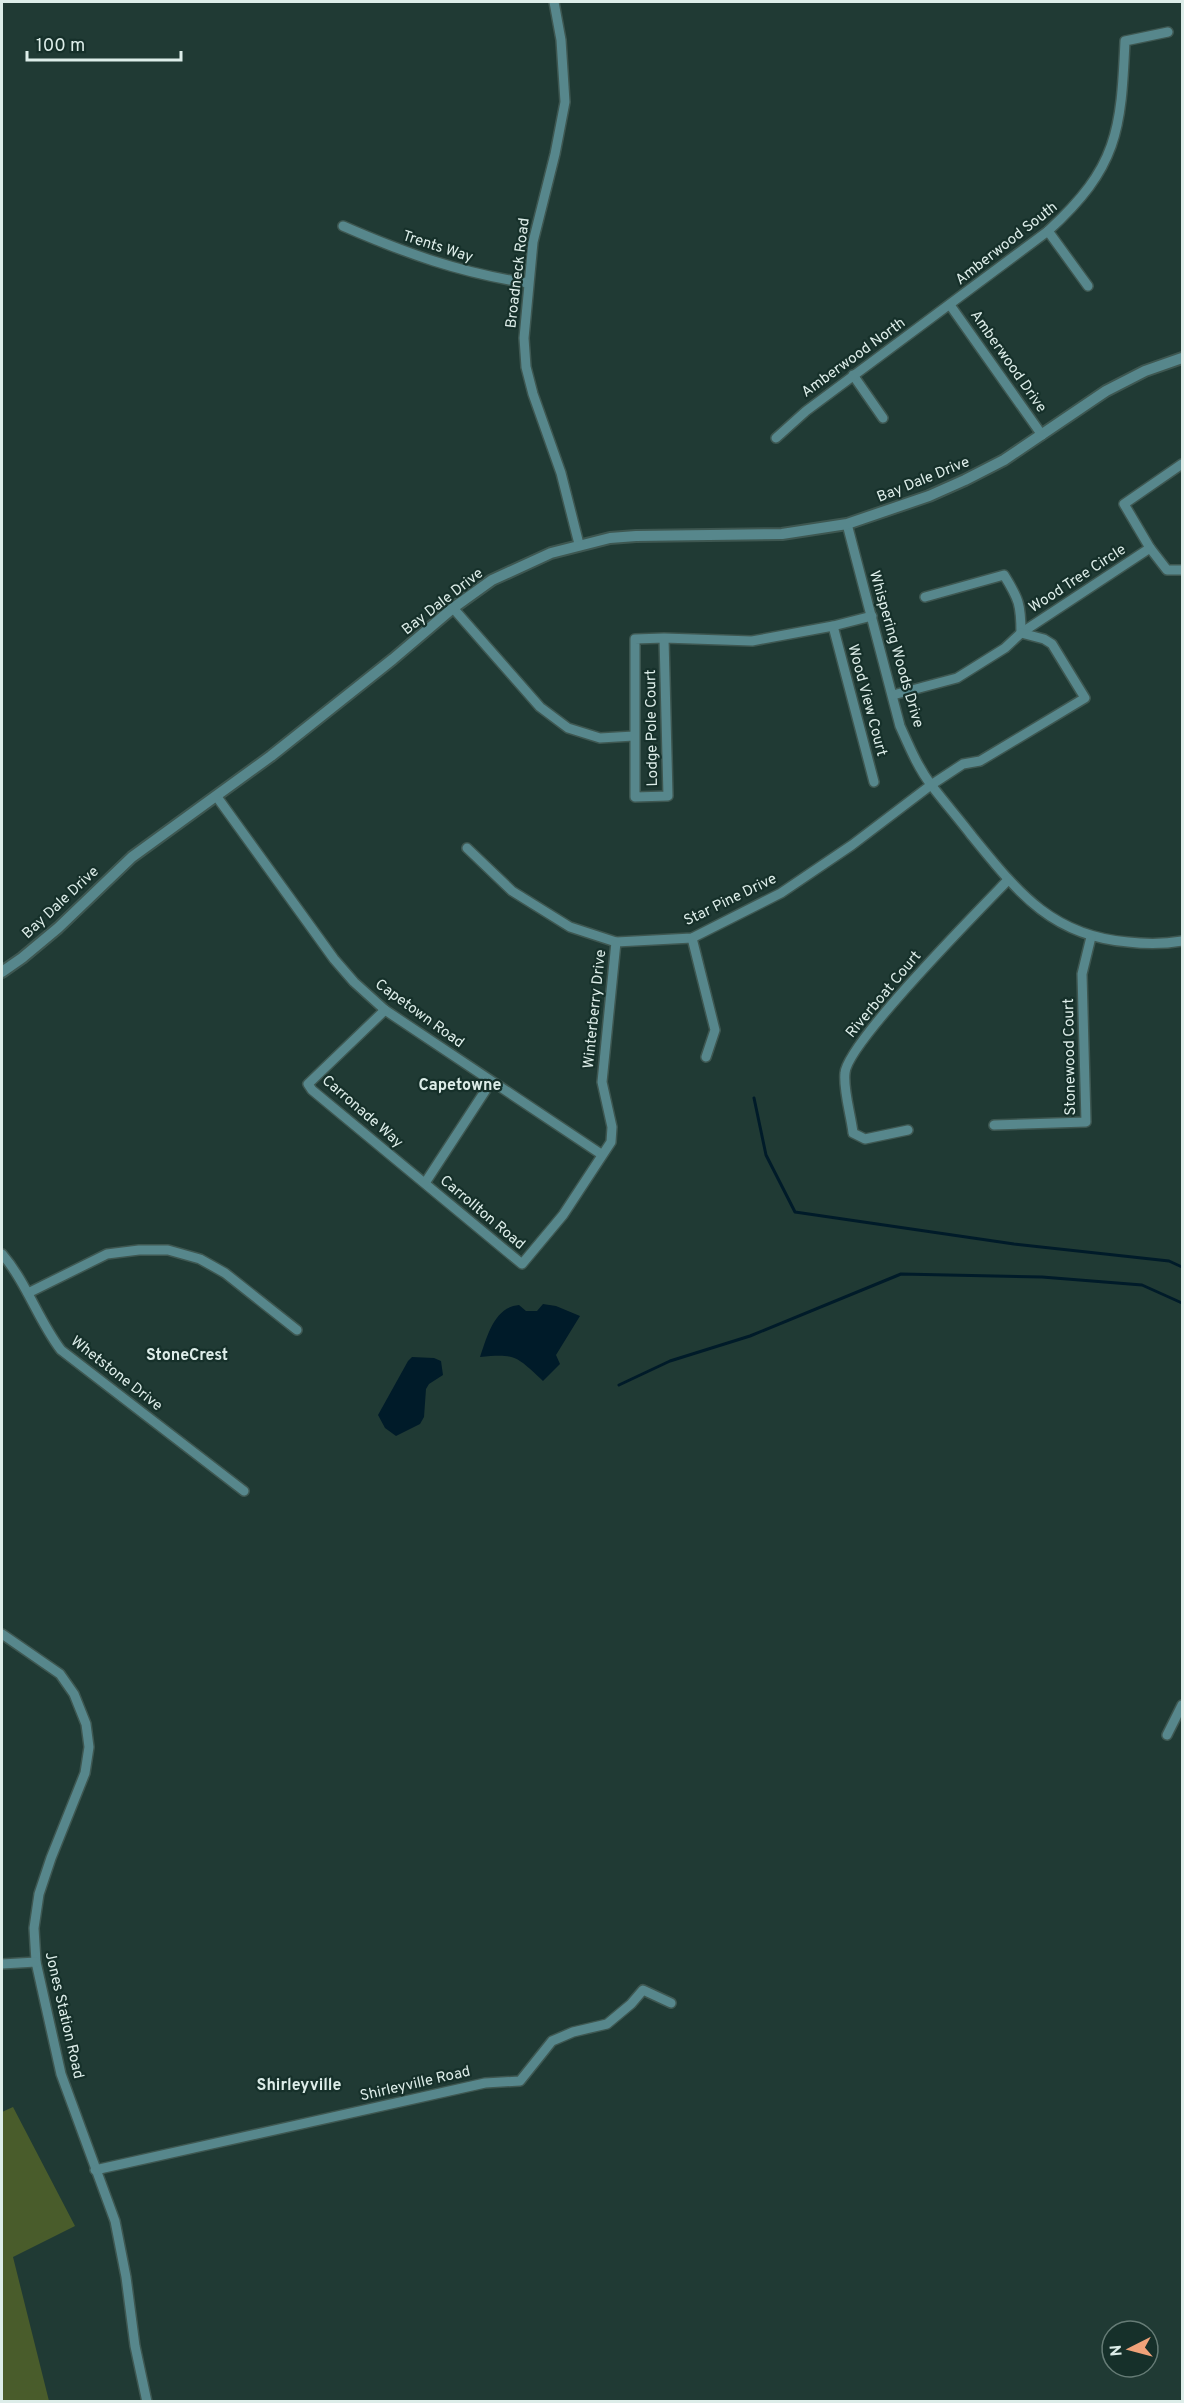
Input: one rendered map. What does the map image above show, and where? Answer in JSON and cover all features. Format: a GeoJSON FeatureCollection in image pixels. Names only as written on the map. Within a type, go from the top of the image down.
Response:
{"type":"FeatureCollection","features":[{"type":"Feature","properties":{"kind":"street","name":"Broadneck Road"},"geometry":{"type":"LineString","coordinates":[[554,2],[561,40],[565,102],[555,154],[537,222],[528,283],[524,338],[526,367],[533,394],[561,473],[579,544]]}},
{"type":"Feature","properties":{"kind":"street","name":"Amberwood South"},"geometry":{"type":"LineString","coordinates":[[951,305],[1048,231],[1084,195],[1111,152],[1119,124],[1125,41],[1168,32]]}},
{"type":"Feature","properties":{"kind":"street","name":"Trents Way"},"geometry":{"type":"LineString","coordinates":[[343,226],[397,249],[465,272],[528,283]]}},
{"type":"Feature","properties":{"kind":"street"},"geometry":{"type":"LineString","coordinates":[[1048,231],[1088,286]]}},
{"type":"Feature","properties":{"kind":"street","name":"Amberwood North"},"geometry":{"type":"LineString","coordinates":[[776,438],[806,411],[853,375],[951,305]]}},
{"type":"Feature","properties":{"kind":"street","name":"Amberwood Drive"},"geometry":{"type":"LineString","coordinates":[[951,305],[1042,435]]}},
{"type":"Feature","properties":{"kind":"street","name":"Bay Dale Drive"},"geometry":{"type":"LineString","coordinates":[[2,972],[58,928],[132,857],[217,797],[393,659],[453,608],[492,580],[543,556],[579,544],[636,536],[782,534],[847,524],[929,496],[965,480],[1004,460],[1106,391],[1144,371],[1182,358]]}},
{"type":"Feature","properties":{"kind":"street"},"geometry":{"type":"LineString","coordinates":[[853,375],[883,418]]}},
{"type":"Feature","properties":{"kind":"street","name":"Wood Tree Circle"},"geometry":{"type":"LineString","coordinates":[[1182,464],[1124,504],[1150,548],[1167,570],[1182,570]]}},
{"type":"Feature","properties":{"kind":"street","name":"Whispering Woods Drive"},"geometry":{"type":"LineString","coordinates":[[847,524],[904,735],[931,785],[1008,880],[1042,912],[1065,926],[1091,937],[1142,944],[1182,941]]}},
{"type":"Feature","properties":{"kind":"street","name":"Wood Tree Circle"},"geometry":{"type":"LineString","coordinates":[[893,695],[957,678],[1005,648],[1021,633],[1150,548]]}},
{"type":"Feature","properties":{"kind":"street"},"geometry":{"type":"LineString","coordinates":[[925,597],[1004,575],[1018,597],[1021,610],[1021,633]]}},
{"type":"Feature","properties":{"kind":"street","name":"Lodge Pole Court"},"geometry":{"type":"LineString","coordinates":[[453,608],[540,707],[568,728],[600,738],[634,736]]}},
{"type":"Feature","properties":{"kind":"street","name":"Lodge Pole Court"},"geometry":{"type":"LineString","coordinates":[[664,638],[668,796],[635,797],[635,639],[664,638],[752,641],[833,626],[872,616]]}},
{"type":"Feature","properties":{"kind":"street","name":"Wood View Court"},"geometry":{"type":"LineString","coordinates":[[833,626],[874,782]]}},
{"type":"Feature","properties":{"kind":"street","name":"Star Pine Drive"},"geometry":{"type":"LineString","coordinates":[[467,848],[512,891],[570,927],[616,942],[692,938],[781,893],[852,845],[931,785],[963,764],[980,761],[1085,698],[1052,644],[1044,639],[1021,633]]}},
{"type":"Feature","properties":{"kind":"street","name":"Capetown Road"},"geometry":{"type":"LineString","coordinates":[[217,797],[334,959],[354,982],[385,1010],[601,1154]]}},
{"type":"Feature","properties":{"kind":"street","name":"Riverboat Court"},"geometry":{"type":"LineString","coordinates":[[908,1130],[865,1139],[853,1133],[844,1072],[855,1049],[933,958],[1008,880]]}},
{"type":"Feature","properties":{"kind":"street","name":"Stonewood Court"},"geometry":{"type":"LineString","coordinates":[[994,1125],[1086,1122],[1082,974],[1091,937]]}},
{"type":"Feature","properties":{"kind":"street"},"geometry":{"type":"LineString","coordinates":[[692,938],[715,1030],[706,1057]]}},
{"type":"Feature","properties":{"kind":"street","name":"Winterberry Drive"},"geometry":{"type":"LineString","coordinates":[[522,1264],[562,1215],[610,1142],[612,1127],[602,1082],[616,942]]}},
{"type":"Feature","properties":{"kind":"street","name":"Carronade Way"},"geometry":{"type":"LineString","coordinates":[[385,1010],[308,1084],[312,1090],[425,1183]]}},
{"type":"Feature","properties":{"kind":"street"},"geometry":{"type":"LineString","coordinates":[[425,1183],[491,1082]]}},
{"type":"Feature","properties":{"kind":"street","name":"Carrollton Road"},"geometry":{"type":"LineString","coordinates":[[425,1183],[522,1264]]}},
{"type":"Feature","properties":{"kind":"street"},"geometry":{"type":"LineString","coordinates":[[28,1293],[107,1254],[139,1250],[168,1250],[200,1259],[225,1273],[297,1330]]}},
{"type":"Feature","properties":{"kind":"street","name":"Whetstone Drive"},"geometry":{"type":"LineString","coordinates":[[2,1254],[28,1293],[46,1330],[62,1350],[244,1491]]}},
{"type":"Feature","properties":{"kind":"street","name":"Jones Station Road"},"geometry":{"type":"LineString","coordinates":[[2,1634],[60,1674],[74,1694],[86,1724],[89,1747],[85,1773],[39,1894],[33,1928],[36,1962],[61,2074],[115,2222],[126,2277],[135,2346],[147,2402]]}},
{"type":"Feature","properties":{"kind":"street"},"geometry":{"type":"LineString","coordinates":[[1167,1735],[1182,1705]]}},
{"type":"Feature","properties":{"kind":"street"},"geometry":{"type":"LineString","coordinates":[[2,1964],[36,1962]]}},
{"type":"Feature","properties":{"kind":"street","name":"Shirleyville Road"},"geometry":{"type":"LineString","coordinates":[[95,2169],[485,2083],[520,2081],[552,2041],[573,2032],[607,2024],[631,2004],[643,1989],[671,2003]]}},
{"type":"Feature","properties":{"kind":"green space"},"geometry":{"type":"Polygon","coordinates":[[[13,2107],[75,2226],[13,2257],[49,2401],[2,2401],[2,2112],[13,2107]]]}},
{"type":"Feature","properties":{"kind":"water"},"geometry":{"type":"Polygon","coordinates":[[[543,1304],[556,1306],[580,1316],[556,1355],[560,1364],[543,1381],[515,1358],[480,1357],[493,1324],[503,1311],[519,1305],[526,1311],[537,1311],[543,1304]]]}},
{"type":"Feature","properties":{"kind":"water"},"geometry":{"type":"Polygon","coordinates":[[[412,1357],[434,1358],[441,1361],[443,1375],[429,1384],[426,1389],[424,1417],[420,1424],[396,1436],[385,1428],[378,1415],[412,1357]]]}},
{"type":"Feature","properties":{"kind":"waterway"},"geometry":{"type":"LineString","coordinates":[[754,1098],[766,1155],[795,1212],[1014,1244],[1169,1261],[1182,1267]]}},
{"type":"Feature","properties":{"kind":"waterway"},"geometry":{"type":"LineString","coordinates":[[619,1385],[670,1361],[750,1336],[901,1274],[1042,1277],[1142,1285],[1182,1303]]}},
{"type":"Feature","properties":{"kind":"district","name":"Capetowne"},"geometry":{"type":"Point","coordinates":[460,1084]}},
{"type":"Feature","properties":{"kind":"district","name":"StoneCrest"},"geometry":{"type":"Point","coordinates":[187,1354]}},
{"type":"Feature","properties":{"kind":"district","name":"Shirleyville"},"geometry":{"type":"Point","coordinates":[299,2084]}}]}
